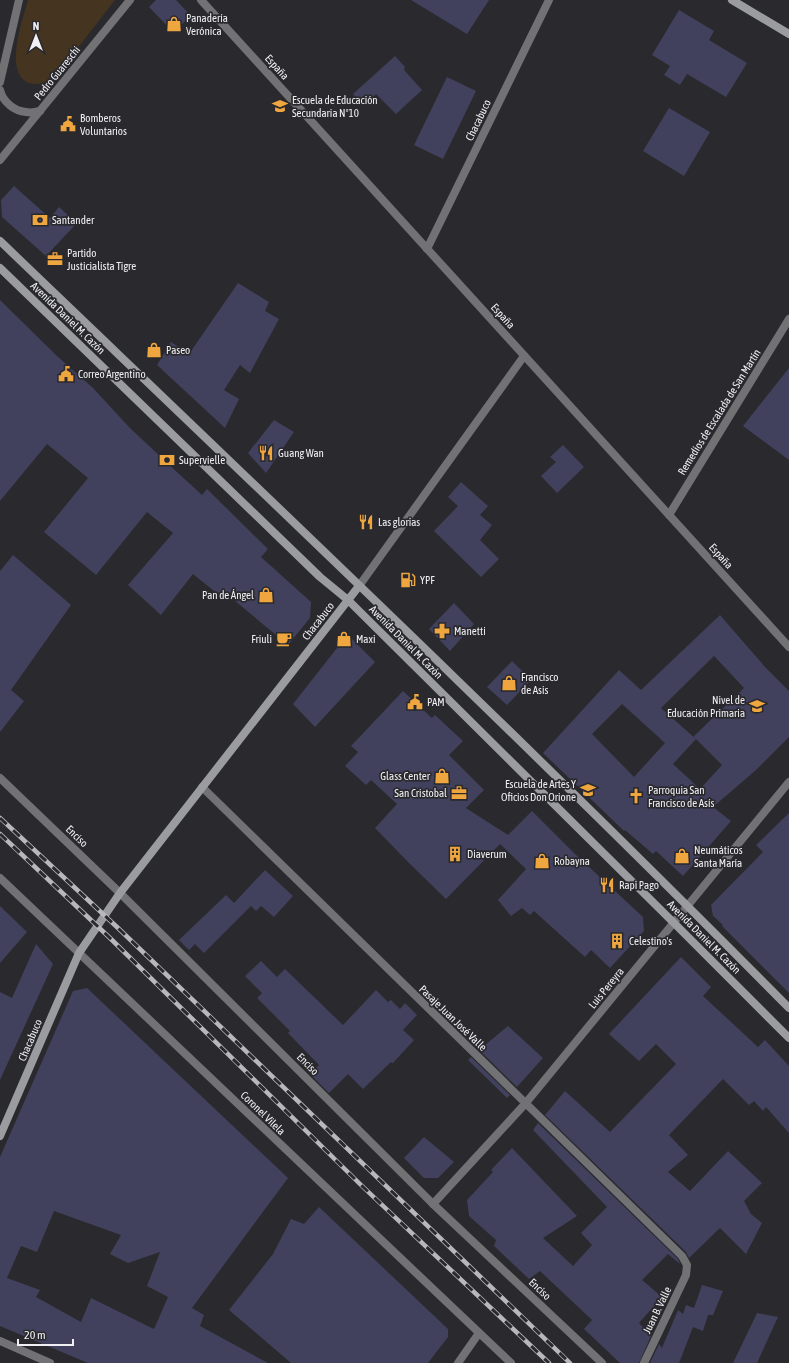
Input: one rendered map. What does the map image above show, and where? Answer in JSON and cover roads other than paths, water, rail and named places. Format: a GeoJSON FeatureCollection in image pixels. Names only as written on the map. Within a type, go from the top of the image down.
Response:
{"type":"FeatureCollection","features":[{"type":"Feature","properties":{"kind":"main road"},"geometry":{"type":"LineString","coordinates":[[732,0],[789,34]]}},
{"type":"Feature","properties":{"kind":"main road","name":"Avenida Daniel M. Cazón"},"geometry":{"type":"LineString","coordinates":[[0,241],[451,674],[688,906],[789,1008]]}},
{"type":"Feature","properties":{"kind":"main road","name":"Avenida Daniel M. Cazón"},"geometry":{"type":"LineString","coordinates":[[0,268],[320,576],[348,600],[789,1038]]}},
{"type":"Feature","properties":{"kind":"main road","name":"Chacabuco"},"geometry":{"type":"LineString","coordinates":[[1,1130],[79,953],[120,893],[360,586]]}},
{"type":"Feature","properties":{"kind":"street"},"geometry":{"type":"LineString","coordinates":[[0,82],[19,0]]}},
{"type":"Feature","properties":{"kind":"street","name":"Pedro Guareschi"},"geometry":{"type":"LineString","coordinates":[[0,160],[130,0]]}},
{"type":"Feature","properties":{"kind":"street","name":"España"},"geometry":{"type":"LineString","coordinates":[[202,0],[789,647]]}},
{"type":"Feature","properties":{"kind":"street","name":"Chacabuco"},"geometry":{"type":"LineString","coordinates":[[427,249],[549,0]]}},
{"type":"Feature","properties":{"kind":"street"},"geometry":{"type":"LineString","coordinates":[[0,90],[2,96],[8,104],[17,110],[27,113],[40,111]]}},
{"type":"Feature","properties":{"kind":"street","name":"Remedios de Escalada de San Martín"},"geometry":{"type":"LineString","coordinates":[[669,515],[789,319]]}},
{"type":"Feature","properties":{"kind":"street","name":"Chacabuco"},"geometry":{"type":"LineString","coordinates":[[360,586],[524,356]]}},
{"type":"Feature","properties":{"kind":"street","name":"Enciso"},"geometry":{"type":"LineString","coordinates":[[0,778],[120,893],[433,1204],[602,1363]]}},
{"type":"Feature","properties":{"kind":"street","name":"Luis Pereyra"},"geometry":{"type":"LineString","coordinates":[[433,1204],[525,1104],[789,782]]}},
{"type":"Feature","properties":{"kind":"street","name":"Pasaje Juan José Valle"},"geometry":{"type":"LineString","coordinates":[[202,787],[682,1256],[687,1265]]}},
{"type":"Feature","properties":{"kind":"street","name":"Coronel Vilela"},"geometry":{"type":"LineString","coordinates":[[0,878],[511,1363]]}},
{"type":"Feature","properties":{"kind":"street","name":"Juan B. Valle"},"geometry":{"type":"LineString","coordinates":[[644,1363],[686,1275],[687,1265]]}},
{"type":"Feature","properties":{"kind":"street"},"geometry":{"type":"LineString","coordinates":[[458,1363],[479,1334]]}},
{"type":"Feature","properties":{"kind":"street"},"geometry":{"type":"LineString","coordinates":[[0,1342],[50,1363]]}},
{"type":"Feature","properties":{"kind":"railway"},"geometry":{"type":"LineString","coordinates":[[0,818],[118,928],[570,1363]]}},
{"type":"Feature","properties":{"kind":"railway"},"geometry":{"type":"LineString","coordinates":[[0,834],[111,939],[361,1185],[549,1363]]}},
{"type":"Feature","properties":{"kind":"place","name":"Panadería Verónica"},"geometry":{"type":"Point","coordinates":[174,24]}},
{"type":"Feature","properties":{"kind":"place","name":"Escuela de Educación Secundaria Nº10"},"geometry":{"type":"Point","coordinates":[280,106]}},
{"type":"Feature","properties":{"kind":"place","name":"Bomberos Voluntarios"},"geometry":{"type":"Point","coordinates":[68,124]}},
{"type":"Feature","properties":{"kind":"place","name":"Santander"},"geometry":{"type":"Point","coordinates":[40,220]}},
{"type":"Feature","properties":{"kind":"place","name":"Partido Justicialista Tigre"},"geometry":{"type":"Point","coordinates":[55,259]}},
{"type":"Feature","properties":{"kind":"place","name":"Paseo"},"geometry":{"type":"Point","coordinates":[154,350]}},
{"type":"Feature","properties":{"kind":"place","name":"Correo Argentino"},"geometry":{"type":"Point","coordinates":[66,374]}},
{"type":"Feature","properties":{"kind":"place","name":"Guang Wan"},"geometry":{"type":"Point","coordinates":[266,453]}},
{"type":"Feature","properties":{"kind":"place","name":"Supervielle"},"geometry":{"type":"Point","coordinates":[167,460]}},
{"type":"Feature","properties":{"kind":"place","name":"Las glorias"},"geometry":{"type":"Point","coordinates":[366,522]}},
{"type":"Feature","properties":{"kind":"place","name":"YPF"},"geometry":{"type":"Point","coordinates":[408,580]}},
{"type":"Feature","properties":{"kind":"place","name":"Pan de Ángel"},"geometry":{"type":"Point","coordinates":[266,595]}},
{"type":"Feature","properties":{"kind":"place","name":"Manetti"},"geometry":{"type":"Point","coordinates":[442,631]}},
{"type":"Feature","properties":{"kind":"place","name":"Friuli"},"geometry":{"type":"Point","coordinates":[284,639]}},
{"type":"Feature","properties":{"kind":"place","name":"Maxi"},"geometry":{"type":"Point","coordinates":[344,639]}},
{"type":"Feature","properties":{"kind":"place","name":"Francisco de Asis"},"geometry":{"type":"Point","coordinates":[509,683]}},
{"type":"Feature","properties":{"kind":"place","name":"PAM"},"geometry":{"type":"Point","coordinates":[415,702]}},
{"type":"Feature","properties":{"kind":"place","name":"Nivel de Educación Primaria"},"geometry":{"type":"Point","coordinates":[757,706]}},
{"type":"Feature","properties":{"kind":"place","name":"Glass Center"},"geometry":{"type":"Point","coordinates":[442,776]}},
{"type":"Feature","properties":{"kind":"place","name":"Escuela de Artes Y Oficios Don Orione"},"geometry":{"type":"Point","coordinates":[588,790]}},
{"type":"Feature","properties":{"kind":"place","name":"San Cristobal"},"geometry":{"type":"Point","coordinates":[459,793]}},
{"type":"Feature","properties":{"kind":"place","name":"Parroquia San Francisco de Asís"},"geometry":{"type":"Point","coordinates":[636,796]}},
{"type":"Feature","properties":{"kind":"place","name":"Diaverum"},"geometry":{"type":"Point","coordinates":[455,854]}},
{"type":"Feature","properties":{"kind":"place","name":"Neumáticos Santa María"},"geometry":{"type":"Point","coordinates":[682,856]}},
{"type":"Feature","properties":{"kind":"place","name":"Robayna"},"geometry":{"type":"Point","coordinates":[542,861]}},
{"type":"Feature","properties":{"kind":"place","name":"Rapi Pago"},"geometry":{"type":"Point","coordinates":[607,885]}},
{"type":"Feature","properties":{"kind":"place","name":"Celestino's"},"geometry":{"type":"Point","coordinates":[617,941]}}]}
